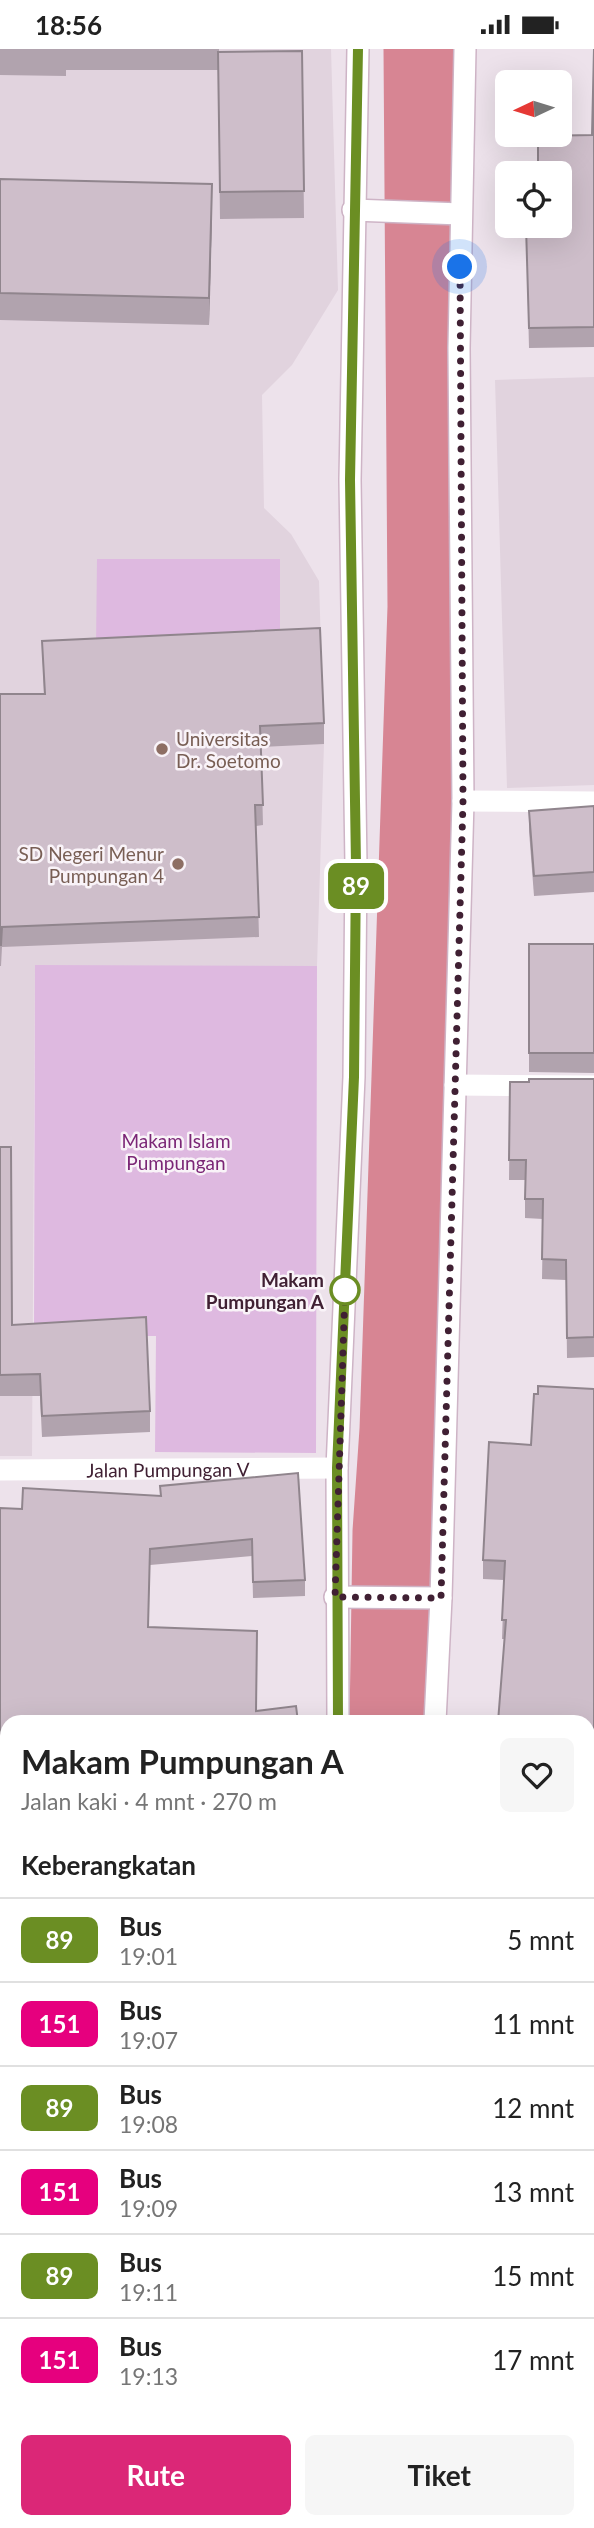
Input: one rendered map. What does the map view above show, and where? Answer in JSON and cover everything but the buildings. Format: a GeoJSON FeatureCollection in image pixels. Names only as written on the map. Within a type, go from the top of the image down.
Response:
{"type":"FeatureCollection","features":[{"type":"Feature","properties":{"kind":"main road"},"geometry":{"type":"LineString","coordinates":[[338,1715],[335,1597],[337,1468],[354,1077],[356,865],[350,480],[358,49]]}},
{"type":"Feature","properties":{"kind":"main road"},"geometry":{"type":"LineString","coordinates":[[435,1715],[441,1598],[463,801],[450,213],[465,49]]}},
{"type":"Feature","properties":{"kind":"main road"},"geometry":{"type":"LineString","coordinates":[[353,210],[450,213]]}},
{"type":"Feature","properties":{"kind":"main road"},"geometry":{"type":"LineString","coordinates":[[463,801],[594,802]]}},
{"type":"Feature","properties":{"kind":"main road"},"geometry":{"type":"LineString","coordinates":[[455,1085],[594,1086]]}},
{"type":"Feature","properties":{"kind":"main road","name":"Jalan Pumpungan V"},"geometry":{"type":"LineString","coordinates":[[0,1471],[337,1468]]}},
{"type":"Feature","properties":{"kind":"main road"},"geometry":{"type":"LineString","coordinates":[[335,1597],[441,1598]]}},
{"type":"Feature","properties":{"kind":"shaded area","name":"Universitas Dr. Soetomo"},"geometry":{"type":"Polygon","coordinates":[[[0,49],[331,49],[338,290],[292,365],[262,395],[264,508],[291,534],[319,581],[324,744],[317,966],[35,966],[32,1456],[0,1456],[0,49]]]}},
{"type":"Feature","properties":{"kind":"shaded area"},"geometry":{"type":"Polygon","coordinates":[[[594,377],[594,785],[507,788],[495,380],[594,377]]]}},
{"type":"Feature","properties":{"kind":"green space"},"geometry":{"type":"Polygon","coordinates":[[[97,559],[280,559],[280,647],[96,647],[97,559]]]}},
{"type":"Feature","properties":{"kind":"green space","name":"Makam Islam Pumpungan"},"geometry":{"type":"Polygon","coordinates":[[[35,965],[317,966],[316,1453],[155,1452],[156,1336],[34,1336],[35,965]]]}},
{"type":"Feature","properties":{"kind":"waterway"},"geometry":{"type":"LineString","coordinates":[[389,1715],[392,1532],[399,1430],[427,607],[423,49]]}},
{"type":"Feature","properties":{"kind":"bus line","name":"89"},"geometry":{"type":"LineString","coordinates":[[338,1715],[335,1597],[337,1468],[354,1077],[356,865],[350,480],[358,49]]}},
{"type":"Feature","properties":{"kind":"place","name":"Universitas Dr. Soetomo"},"geometry":{"type":"Point","coordinates":[162,749]}},
{"type":"Feature","properties":{"kind":"place","name":"SD Negeri Menur Pumpungan 4"},"geometry":{"type":"Point","coordinates":[178,864]}},
{"type":"Feature","properties":{"kind":"place","name":"Makam Pumpungan A"},"geometry":{"type":"Point","coordinates":[345,1290]}},
{"type":"Feature","properties":{"kind":"route"},"geometry":{"type":"LineString","coordinates":[[345,1290],[337,1468],[335,1597],[441,1598],[463,801],[460,267]]}}]}
